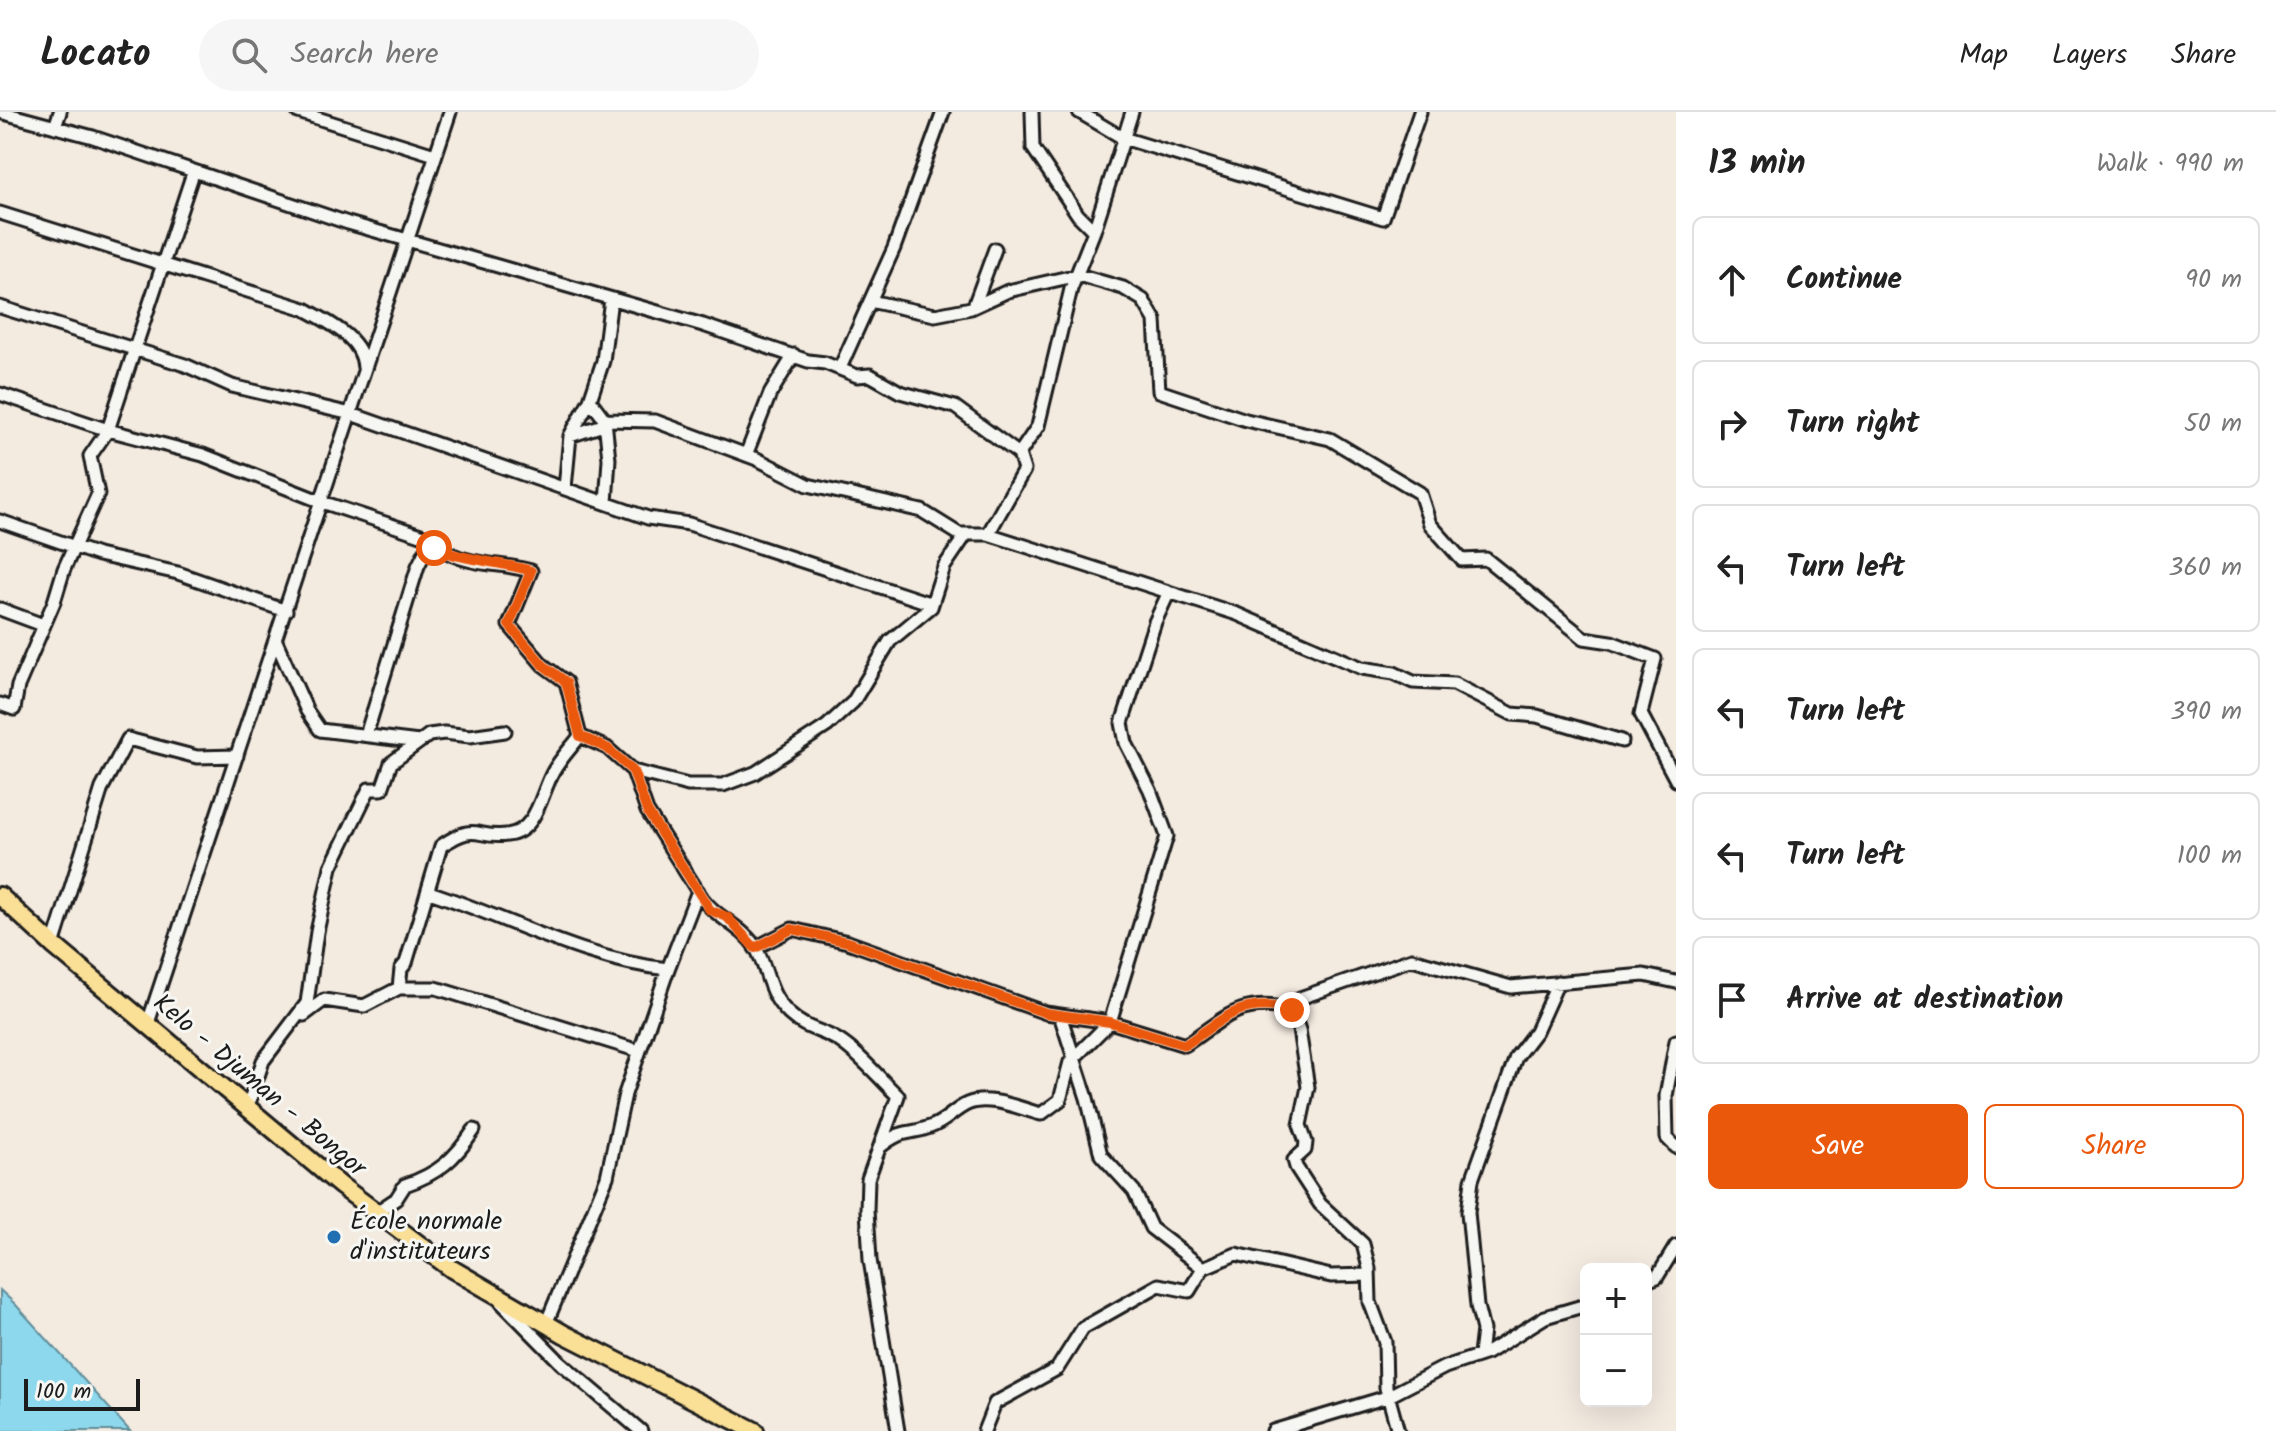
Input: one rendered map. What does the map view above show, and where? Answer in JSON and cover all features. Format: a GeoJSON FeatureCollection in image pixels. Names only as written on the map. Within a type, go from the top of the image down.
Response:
{"type":"FeatureCollection","features":[{"type":"Feature","properties":{"kind":"highway","name":"Kelo - Djuman - Bongor"},"geometry":{"type":"LineString","coordinates":[[0,896],[53,945],[375,1213],[498,1298],[755,1431]]}},
{"type":"Feature","properties":{"kind":"street"},"geometry":{"type":"LineString","coordinates":[[0,112],[407,241],[611,299],[840,368],[857,376],[870,375],[900,392],[955,407],[1019,454],[1024,470],[988,534]]}},
{"type":"Feature","properties":{"kind":"street"},"geometry":{"type":"LineString","coordinates":[[55,127],[60,112]]}},
{"type":"Feature","properties":{"kind":"street"},"geometry":{"type":"LineString","coordinates":[[298,112],[337,118],[435,155]]}},
{"type":"Feature","properties":{"kind":"street"},"geometry":{"type":"LineString","coordinates":[[148,1023],[450,112]]}},
{"type":"Feature","properties":{"kind":"street"},"geometry":{"type":"LineString","coordinates":[[840,368],[919,185],[943,112]]}},
{"type":"Feature","properties":{"kind":"street"},"geometry":{"type":"LineString","coordinates":[[1032,112],[1033,148],[1078,215],[1094,231]]}},
{"type":"Feature","properties":{"kind":"street"},"geometry":{"type":"LineString","coordinates":[[1079,112],[1123,138],[1383,218],[1420,112]]}},
{"type":"Feature","properties":{"kind":"street"},"geometry":{"type":"LineString","coordinates":[[1019,454],[1038,426],[1071,289],[1094,231],[1132,112]]}},
{"type":"Feature","properties":{"kind":"street"},"geometry":{"type":"LineString","coordinates":[[0,704],[14,709],[18,686],[73,546],[98,494],[90,456],[108,430],[193,173]]}},
{"type":"Feature","properties":{"kind":"street"},"geometry":{"type":"LineString","coordinates":[[0,213],[263,295],[330,323],[356,347],[363,359],[364,374]]}},
{"type":"Feature","properties":{"kind":"street"},"geometry":{"type":"LineString","coordinates":[[974,306],[995,249]]}},
{"type":"Feature","properties":{"kind":"street"},"geometry":{"type":"LineString","coordinates":[[870,301],[935,315],[974,306],[1008,291],[1078,275],[1123,288],[1143,300],[1155,320],[1159,391],[1246,420],[1330,439],[1420,493],[1430,524],[1462,560],[1486,559],[1584,638],[1611,642],[1655,659],[1641,714],[1670,761],[1676,780]]}},
{"type":"Feature","properties":{"kind":"street"},"geometry":{"type":"LineString","coordinates":[[565,488],[570,436],[590,400],[603,361],[611,299]]}},
{"type":"Feature","properties":{"kind":"street"},"geometry":{"type":"LineString","coordinates":[[0,307],[134,347],[232,386],[351,414],[648,518],[689,524],[932,604]]}},
{"type":"Feature","properties":{"kind":"street"},"geometry":{"type":"LineString","coordinates":[[746,455],[770,394],[794,355]]}},
{"type":"Feature","properties":{"kind":"street"},"geometry":{"type":"LineString","coordinates":[[0,394],[108,430],[203,455],[322,502],[436,540],[447,553]]}},
{"type":"Feature","properties":{"kind":"street"},"geometry":{"type":"LineString","coordinates":[[590,400],[606,422],[609,459],[606,503]]}},
{"type":"Feature","properties":{"kind":"street"},"geometry":{"type":"LineString","coordinates":[[570,436],[606,422],[655,421],[746,455],[808,485],[922,511],[965,536],[988,534],[1237,614],[1362,668],[1394,673],[1413,682],[1454,684],[1512,714],[1537,716],[1622,741]]}},
{"type":"Feature","properties":{"kind":"street"},"geometry":{"type":"LineString","coordinates":[[0,521],[73,546],[178,573],[286,611]]}},
{"type":"Feature","properties":{"kind":"street"},"geometry":{"type":"LineString","coordinates":[[633,771],[699,785],[723,785],[755,773],[827,726],[853,702],[890,641],[932,604],[944,567],[965,536]]}},
{"type":"Feature","properties":{"kind":"street"},"geometry":{"type":"LineString","coordinates":[[366,735],[418,566],[425,552],[434,548],[531,571],[509,625],[543,665],[566,682],[580,736]]}},
{"type":"Feature","properties":{"kind":"street"},"geometry":{"type":"LineString","coordinates":[[879,1148],[897,1132],[927,1128],[949,1119],[969,1103],[997,1102],[1041,1114],[1060,1100],[1075,1058],[1110,1022],[1167,836],[1150,790],[1126,743],[1122,723],[1155,622],[1168,594]]}},
{"type":"Feature","properties":{"kind":"street"},"geometry":{"type":"LineString","coordinates":[[0,609],[43,625]]}},
{"type":"Feature","properties":{"kind":"street"},"geometry":{"type":"LineString","coordinates":[[276,641],[317,728],[419,742]]}},
{"type":"Feature","properties":{"kind":"street"},"geometry":{"type":"LineString","coordinates":[[248,1106],[263,1061],[297,1020],[310,994],[324,893],[338,849],[369,789],[382,789],[391,763],[437,733],[470,736],[505,731]]}},
{"type":"Feature","properties":{"kind":"street"},"geometry":{"type":"LineString","coordinates":[[580,736],[607,748],[633,771],[647,811],[710,910],[727,917],[755,948],[770,990],[788,1013],[806,1028],[838,1041],[898,1096],[868,1179],[870,1260],[898,1431]]}},
{"type":"Feature","properties":{"kind":"street"},"geometry":{"type":"LineString","coordinates":[[399,988],[401,969],[429,892],[438,855],[445,843],[469,831],[512,835],[531,820],[555,767],[580,736]]}},
{"type":"Feature","properties":{"kind":"street"},"geometry":{"type":"LineString","coordinates":[[53,945],[102,788],[128,739],[197,757],[237,756]]}},
{"type":"Feature","properties":{"kind":"street"},"geometry":{"type":"LineString","coordinates":[[546,1324],[607,1177],[625,1094],[698,891]]}},
{"type":"Feature","properties":{"kind":"street"},"geometry":{"type":"LineString","coordinates":[[429,892],[495,913],[578,947],[668,969]]}},
{"type":"Feature","properties":{"kind":"street"},"geometry":{"type":"LineString","coordinates":[[755,948],[792,929],[848,942],[1060,1015],[1110,1022],[1185,1045],[1237,1010],[1264,1003],[1292,1010],[1308,1087],[1300,1125],[1306,1142],[1305,1150],[1294,1160],[1320,1204],[1363,1244],[1370,1302],[1385,1342],[1387,1397],[1398,1431]]}},
{"type":"Feature","properties":{"kind":"street"},"geometry":{"type":"LineString","coordinates":[[1292,1007],[1300,998],[1412,959],[1511,987],[1644,975],[1676,982]]}},
{"type":"Feature","properties":{"kind":"street"},"geometry":{"type":"LineString","coordinates":[[1480,1355],[1483,1330],[1477,1306],[1468,1212],[1472,1180],[1516,1057],[1536,1031],[1558,982]]}},
{"type":"Feature","properties":{"kind":"street"},"geometry":{"type":"LineString","coordinates":[[297,1020],[324,1000],[364,1006],[399,988],[436,988],[639,1051]]}},
{"type":"Feature","properties":{"kind":"street"},"geometry":{"type":"LineString","coordinates":[[1060,1015],[1101,1155],[1134,1191],[1151,1228],[1203,1268]]}},
{"type":"Feature","properties":{"kind":"street"},"geometry":{"type":"LineString","coordinates":[[1676,1041],[1666,1096],[1667,1138],[1676,1147]]}},
{"type":"Feature","properties":{"kind":"street"},"geometry":{"type":"LineString","coordinates":[[375,1213],[396,1199],[405,1185],[433,1176],[458,1154],[474,1130]]}},
{"type":"Feature","properties":{"kind":"street"},"geometry":{"type":"LineString","coordinates":[[1652,1279],[1657,1277],[1676,1246]]}},
{"type":"Feature","properties":{"kind":"street"},"geometry":{"type":"LineString","coordinates":[[984,1431],[995,1403],[1057,1369],[1083,1328],[1159,1285],[1189,1291],[1203,1268],[1236,1254],[1331,1276],[1369,1275]]}},
{"type":"Feature","properties":{"kind":"street"},"geometry":{"type":"LineString","coordinates":[[498,1298],[561,1363],[641,1431]]}},
{"type":"Feature","properties":{"kind":"street"},"geometry":{"type":"LineString","coordinates":[[1273,1431],[1387,1397],[1445,1367],[1480,1355],[1545,1317],[1580,1307]]}},
{"type":"Feature","properties":{"kind":"water"},"geometry":{"type":"Polygon","coordinates":[[[0,1290],[15,1304],[130,1431],[0,1431],[0,1290]]]}},
{"type":"Feature","properties":{"kind":"place","name":"École normale d'instituteurs"},"geometry":{"type":"Point","coordinates":[334,1237]}},
{"type":"Feature","properties":{"kind":"route"},"geometry":{"type":"LineString","coordinates":[[434,548],[476,562],[507,564],[531,571],[509,625],[543,665],[564,678],[580,736],[607,748],[633,771],[639,780],[647,811],[710,910],[727,917],[755,948],[792,929],[848,942],[1046,1013],[1110,1022],[1185,1045],[1237,1010],[1264,1003],[1292,1010]]}}]}
